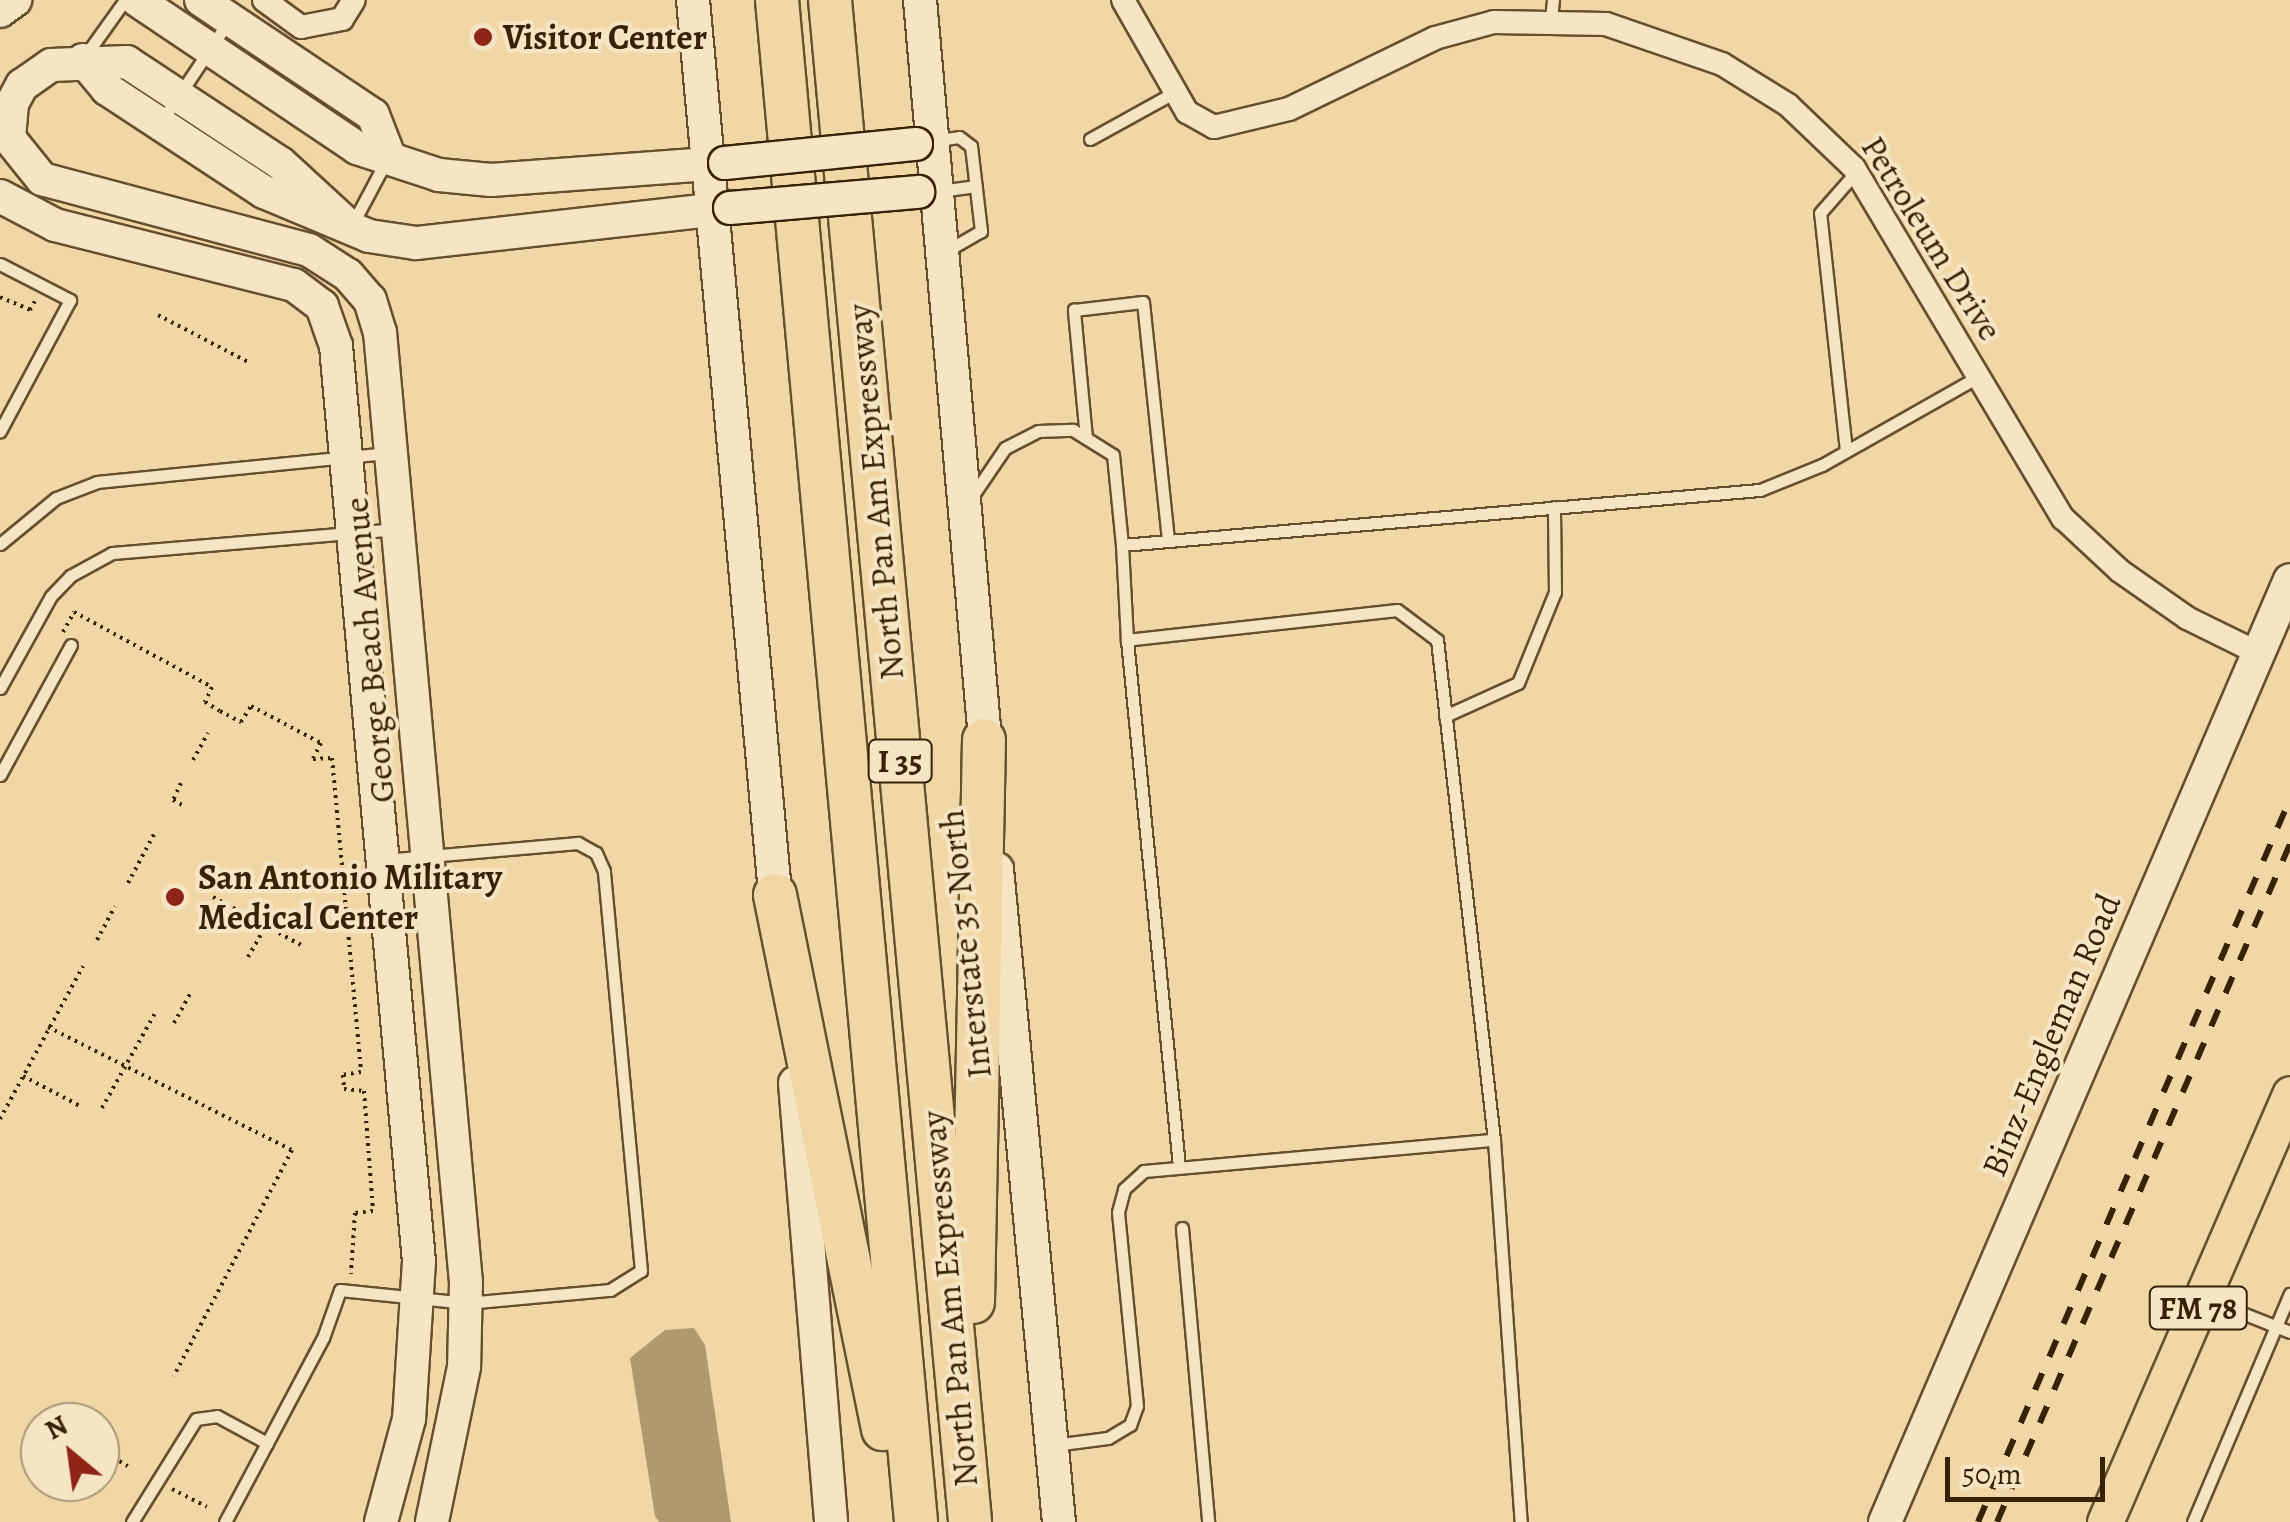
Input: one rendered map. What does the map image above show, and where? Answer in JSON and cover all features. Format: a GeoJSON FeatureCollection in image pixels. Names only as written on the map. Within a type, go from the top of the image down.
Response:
{"type":"FeatureCollection","features":[{"type":"Feature","properties":{"kind":"highway","name":"North Pan Am Expressway"},"geometry":{"type":"LineString","coordinates":[[777,0],[916,1522]]}},
{"type":"Feature","properties":{"kind":"highway","name":"North Pan Am Expressway"},"geometry":{"type":"LineString","coordinates":[[830,0],[970,1522]]}},
{"type":"Feature","properties":{"kind":"highway"},"geometry":{"type":"LineString","coordinates":[[970,1522],[984,740]]}},
{"type":"Feature","properties":{"kind":"highway"},"geometry":{"type":"LineString","coordinates":[[775,895],[882,1423],[895,1522]]}},
{"type":"Feature","properties":{"kind":"main road","name":"FM 78"},"geometry":{"type":"LineString","coordinates":[[2104,1522],[2290,1094]]}},
{"type":"Feature","properties":{"kind":"street"},"geometry":{"type":"LineString","coordinates":[[0,11],[16,0]]}},
{"type":"Feature","properties":{"kind":"street"},"geometry":{"type":"LineString","coordinates":[[131,0],[216,35]]}},
{"type":"Feature","properties":{"kind":"street"},"geometry":{"type":"LineString","coordinates":[[159,0],[366,130],[389,156],[439,174],[491,180],[924,142]]}},
{"type":"Feature","properties":{"kind":"street"},"geometry":{"type":"LineString","coordinates":[[200,0],[216,35]]}},
{"type":"Feature","properties":{"kind":"street"},"geometry":{"type":"LineString","coordinates":[[270,4],[301,27],[342,19],[354,0]]}},
{"type":"Feature","properties":{"kind":"street"},"geometry":{"type":"LineString","coordinates":[[693,0],[717,163],[775,895],[814,1254],[831,1522]]}},
{"type":"Feature","properties":{"kind":"street","name":"Interstate 35 North"},"geometry":{"type":"LineString","coordinates":[[920,0],[928,191],[943,253],[962,512],[1059,1522]]}},
{"type":"Feature","properties":{"kind":"street","name":"Petroleum Drive"},"geometry":{"type":"LineString","coordinates":[[1123,0],[1175,92],[1200,124],[1230,126],[1289,109],[1460,29],[1552,10],[1638,32],[1722,64],[1828,137],[1856,172],[2038,486],[2090,546],[2187,618],[2258,653]]}},
{"type":"Feature","properties":{"kind":"street"},"geometry":{"type":"LineString","coordinates":[[82,60],[107,89],[131,105],[169,109],[214,158],[264,192],[350,228],[416,243],[721,209],[928,191]]}},
{"type":"Feature","properties":{"kind":"street"},"geometry":{"type":"LineString","coordinates":[[82,60],[169,109],[350,228]]}},
{"type":"Feature","properties":{"kind":"street","name":"George Beach Avenue"},"geometry":{"type":"LineString","coordinates":[[82,60],[51,65],[22,86],[12,104],[9,138],[22,162],[66,190],[309,250],[348,275],[370,300],[380,332],[466,1303],[451,1452],[432,1522]]}},
{"type":"Feature","properties":{"kind":"street","name":"George Beach Avenue"},"geometry":{"type":"LineString","coordinates":[[0,196],[56,224],[294,284],[322,306],[336,346],[384,860],[418,1300],[409,1419],[381,1522]]}},
{"type":"Feature","properties":{"kind":"street","name":"Binz-Engleman Road"},"geometry":{"type":"LineString","coordinates":[[1885,1522],[2290,580]]}},
{"type":"Feature","properties":{"kind":"lane"},"geometry":{"type":"LineString","coordinates":[[82,60],[131,0]]}},
{"type":"Feature","properties":{"kind":"lane"},"geometry":{"type":"LineString","coordinates":[[169,109],[216,35]]}},
{"type":"Feature","properties":{"kind":"lane"},"geometry":{"type":"LineString","coordinates":[[1090,139],[1175,92]]}},
{"type":"Feature","properties":{"kind":"lane"},"geometry":{"type":"LineString","coordinates":[[131,105],[142,129],[188,160],[214,158]]}},
{"type":"Feature","properties":{"kind":"lane"},"geometry":{"type":"LineString","coordinates":[[924,142],[959,137],[971,146],[981,231],[943,253]]}},
{"type":"Feature","properties":{"kind":"lane"},"geometry":{"type":"LineString","coordinates":[[350,228],[389,156]]}},
{"type":"Feature","properties":{"kind":"lane"},"geometry":{"type":"LineString","coordinates":[[1846,451],[1820,213],[1856,172]]}},
{"type":"Feature","properties":{"kind":"lane"},"geometry":{"type":"LineString","coordinates":[[928,191],[976,186]]}},
{"type":"Feature","properties":{"kind":"lane"},"geometry":{"type":"LineString","coordinates":[[0,264],[70,300],[0,430]]}},
{"type":"Feature","properties":{"kind":"lane"},"geometry":{"type":"LineString","coordinates":[[1086,438],[1074,310],[1143,302],[1168,539]]}},
{"type":"Feature","properties":{"kind":"lane"},"geometry":{"type":"LineString","coordinates":[[1122,545],[1760,490],[1846,451],[1976,378]]}},
{"type":"Feature","properties":{"kind":"lane"},"geometry":{"type":"LineString","coordinates":[[962,512],[1004,448],[1038,432],[1073,430],[1113,454],[1127,640],[1179,1168]]}},
{"type":"Feature","properties":{"kind":"lane"},"geometry":{"type":"LineString","coordinates":[[0,544],[56,498],[98,482],[390,452]]}},
{"type":"Feature","properties":{"kind":"lane"},"geometry":{"type":"LineString","coordinates":[[1446,716],[1518,684],[1555,592],[1554,507]]}},
{"type":"Feature","properties":{"kind":"lane"},"geometry":{"type":"LineString","coordinates":[[0,688],[51,596],[70,576],[112,553],[398,529]]}},
{"type":"Feature","properties":{"kind":"lane"},"geometry":{"type":"LineString","coordinates":[[1127,640],[1397,610],[1437,640],[1494,1140],[1521,1522]]}},
{"type":"Feature","properties":{"kind":"lane"},"geometry":{"type":"LineString","coordinates":[[0,775],[6,751],[71,645]]}},
{"type":"Feature","properties":{"kind":"lane"},"geometry":{"type":"LineString","coordinates":[[225,1522],[340,1290],[466,1303],[610,1290],[632,1282],[641,1271],[604,871],[596,853],[578,843],[384,860]]}},
{"type":"Feature","properties":{"kind":"lane"},"geometry":{"type":"LineString","coordinates":[[1054,1445],[1108,1438],[1130,1425],[1137,1406],[1118,1212],[1124,1190],[1144,1170],[1494,1140]]}},
{"type":"Feature","properties":{"kind":"lane"},"geometry":{"type":"LineString","coordinates":[[1182,1228],[1208,1522]]}},
{"type":"Feature","properties":{"kind":"lane"},"geometry":{"type":"LineString","coordinates":[[2193,1522],[2284,1329],[2290,1294]]}},
{"type":"Feature","properties":{"kind":"lane"},"geometry":{"type":"LineString","coordinates":[[2203,1298],[2284,1329]]}},
{"type":"Feature","properties":{"kind":"lane"},"geometry":{"type":"LineString","coordinates":[[132,1522],[196,1419],[216,1416],[267,1443]]}},
{"type":"Feature","properties":{"kind":"path"},"geometry":{"type":"LineString","coordinates":[[0,297],[30,310],[36,298],[48,306]]}},
{"type":"Feature","properties":{"kind":"path"},"geometry":{"type":"LineString","coordinates":[[158,315],[248,362]]}},
{"type":"Feature","properties":{"kind":"path"},"geometry":{"type":"LineString","coordinates":[[56,645],[74,612],[212,686],[205,702],[220,711],[241,722],[251,706],[321,743],[314,759],[332,758],[360,1072],[342,1075],[344,1089],[364,1090],[373,1212],[355,1213],[349,1265],[359,1282]]}},
{"type":"Feature","properties":{"kind":"path"},"geometry":{"type":"LineString","coordinates":[[193,760],[208,733]]}},
{"type":"Feature","properties":{"kind":"path"},"geometry":{"type":"LineString","coordinates":[[181,783],[173,800],[184,806]]}},
{"type":"Feature","properties":{"kind":"path"},"geometry":{"type":"LineString","coordinates":[[128,883],[154,834]]}},
{"type":"Feature","properties":{"kind":"path"},"geometry":{"type":"LineString","coordinates":[[213,898],[300,944]]}},
{"type":"Feature","properties":{"kind":"path"},"geometry":{"type":"LineString","coordinates":[[97,940],[116,906]]}},
{"type":"Feature","properties":{"kind":"path"},"geometry":{"type":"LineString","coordinates":[[248,958],[266,926]]}},
{"type":"Feature","properties":{"kind":"path"},"geometry":{"type":"LineString","coordinates":[[0,1119],[83,966]]}},
{"type":"Feature","properties":{"kind":"path"},"geometry":{"type":"LineString","coordinates":[[174,1023],[190,994]]}},
{"type":"Feature","properties":{"kind":"path"},"geometry":{"type":"LineString","coordinates":[[102,1108],[155,1013]]}},
{"type":"Feature","properties":{"kind":"path"},"geometry":{"type":"LineString","coordinates":[[48,1027],[292,1150],[174,1376]]}},
{"type":"Feature","properties":{"kind":"path"},"geometry":{"type":"LineString","coordinates":[[22,1076],[82,1107]]}},
{"type":"Feature","properties":{"kind":"path"},"geometry":{"type":"LineString","coordinates":[[120,1461],[128,1466]]}},
{"type":"Feature","properties":{"kind":"path"},"geometry":{"type":"LineString","coordinates":[[163,1484],[207,1507]]}},
{"type":"Feature","properties":{"kind":"shaded area"},"geometry":{"type":"Polygon","coordinates":[[[694,1328],[705,1345],[731,1522],[659,1522],[655,1516],[630,1358],[665,1330],[694,1328]]]}},
{"type":"Feature","properties":{"kind":"railway"},"geometry":{"type":"LineString","coordinates":[[1978,1522],[2290,799]]}},
{"type":"Feature","properties":{"kind":"railway"},"geometry":{"type":"LineString","coordinates":[[1997,1522],[2290,844]]}},
{"type":"Feature","properties":{"kind":"place","name":"Visitor Center"},"geometry":{"type":"Point","coordinates":[483,37]}},
{"type":"Feature","properties":{"kind":"place","name":"San Antonio Military Medical Center"},"geometry":{"type":"Point","coordinates":[175,897]}}]}
